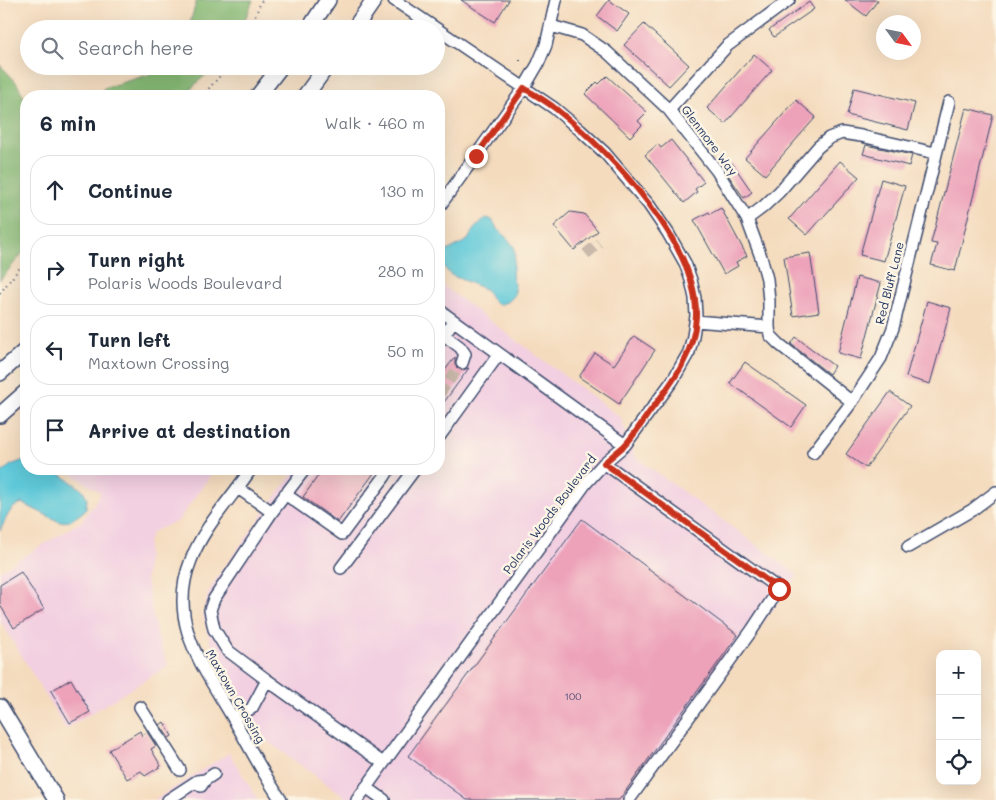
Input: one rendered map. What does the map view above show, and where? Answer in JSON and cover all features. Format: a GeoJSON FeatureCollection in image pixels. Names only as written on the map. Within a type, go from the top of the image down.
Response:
{"type":"FeatureCollection","features":[{"type":"Feature","properties":{"kind":"main road"},"geometry":{"type":"LineString","coordinates":[[315,20],[328,0]]}},
{"type":"Feature","properties":{"kind":"main road"},"geometry":{"type":"LineString","coordinates":[[360,20],[374,0]]}},
{"type":"Feature","properties":{"kind":"main road"},"geometry":{"type":"LineString","coordinates":[[263,90],[274,75]]}},
{"type":"Feature","properties":{"kind":"main road"},"geometry":{"type":"LineString","coordinates":[[309,90],[320,75]]}},
{"type":"Feature","properties":{"kind":"main road"},"geometry":{"type":"LineString","coordinates":[[0,373],[20,355]]}},
{"type":"Feature","properties":{"kind":"main road"},"geometry":{"type":"LineString","coordinates":[[0,415],[20,397]]}},
{"type":"Feature","properties":{"kind":"main road"},"geometry":{"type":"LineString","coordinates":[[0,707],[56,800]]}},
{"type":"Feature","properties":{"kind":"street","name":"Polaris Woods Boulevard"},"geometry":{"type":"LineString","coordinates":[[394,0],[424,20]]}},
{"type":"Feature","properties":{"kind":"street"},"geometry":{"type":"LineString","coordinates":[[445,199],[524,88],[538,64],[546,45],[556,1],[544,0]]}},
{"type":"Feature","properties":{"kind":"street"},"geometry":{"type":"LineString","coordinates":[[669,110],[727,46],[789,0]]}},
{"type":"Feature","properties":{"kind":"street","name":"Glenmore Way"},"geometry":{"type":"LineString","coordinates":[[551,26],[582,35],[607,52],[669,110],[718,171],[747,218],[762,257],[769,301],[768,327]]}},
{"type":"Feature","properties":{"kind":"street","name":"Polaris Woods Boulevard"},"geometry":{"type":"LineString","coordinates":[[357,800],[586,483],[624,445],[681,368],[689,352],[695,321],[695,298],[685,263],[668,233],[628,178],[586,136],[554,108],[445,35]]}},
{"type":"Feature","properties":{"kind":"street","name":"Red Bluff Lane"},"geometry":{"type":"LineString","coordinates":[[813,453],[852,402],[881,358],[893,328],[949,102]]}},
{"type":"Feature","properties":{"kind":"street"},"geometry":{"type":"LineString","coordinates":[[747,218],[763,207],[779,192],[818,147],[829,138],[842,133],[935,153]]}},
{"type":"Feature","properties":{"kind":"street"},"geometry":{"type":"LineString","coordinates":[[445,315],[624,445]]}},
{"type":"Feature","properties":{"kind":"street"},"geometry":{"type":"LineString","coordinates":[[445,333],[453,321]]}},
{"type":"Feature","properties":{"kind":"street"},"geometry":{"type":"LineString","coordinates":[[695,321],[768,327],[770,335],[779,344],[852,402]]}},
{"type":"Feature","properties":{"kind":"street"},"geometry":{"type":"LineString","coordinates":[[445,335],[460,347],[465,354],[462,363]]}},
{"type":"Feature","properties":{"kind":"street"},"geometry":{"type":"LineString","coordinates":[[445,429],[500,354]]}},
{"type":"Feature","properties":{"kind":"street"},"geometry":{"type":"LineString","coordinates":[[604,463],[779,589],[752,630],[629,800]]}},
{"type":"Feature","properties":{"kind":"street","name":"Maxtown Crossing"},"geometry":{"type":"LineString","coordinates":[[247,475],[207,528],[197,546],[185,581],[183,601],[188,636],[203,671],[281,800]]}},
{"type":"Feature","properties":{"kind":"street"},"geometry":{"type":"LineString","coordinates":[[300,475],[272,512],[214,599],[210,610],[214,629],[227,650],[383,763]]}},
{"type":"Feature","properties":{"kind":"street"},"geometry":{"type":"LineString","coordinates":[[285,494],[342,534],[383,475]]}},
{"type":"Feature","properties":{"kind":"street"},"geometry":{"type":"LineString","coordinates":[[388,475],[401,488]]}},
{"type":"Feature","properties":{"kind":"street"},"geometry":{"type":"LineString","coordinates":[[341,568],[411,475]]}},
{"type":"Feature","properties":{"kind":"street"},"geometry":{"type":"LineString","coordinates":[[238,488],[272,512]]}},
{"type":"Feature","properties":{"kind":"street"},"geometry":{"type":"LineString","coordinates":[[908,546],[972,510],[996,492]]}},
{"type":"Feature","properties":{"kind":"street"},"geometry":{"type":"LineString","coordinates":[[233,718],[252,708],[267,680]]}},
{"type":"Feature","properties":{"kind":"street"},"geometry":{"type":"LineString","coordinates":[[140,707],[180,770]]}},
{"type":"Feature","properties":{"kind":"street"},"geometry":{"type":"LineString","coordinates":[[168,800],[183,792],[197,781],[210,777]]}},
{"type":"Feature","properties":{"kind":"street"},"geometry":{"type":"LineString","coordinates":[[366,787],[384,800]]}},
{"type":"Feature","properties":{"kind":"path"},"geometry":{"type":"LineString","coordinates":[[253,20],[262,0]]}},
{"type":"Feature","properties":{"kind":"path"},"geometry":{"type":"LineString","coordinates":[[207,90],[221,75]]}},
{"type":"Feature","properties":{"kind":"path"},"geometry":{"type":"LineString","coordinates":[[0,293],[20,268]]}},
{"type":"Feature","properties":{"kind":"shaded area"},"geometry":{"type":"Polygon","coordinates":[[[445,287],[621,418],[634,456],[798,575],[634,800],[349,800],[259,735],[210,641],[203,615],[208,593],[217,577],[292,475],[445,475],[445,287]]]}},
{"type":"Feature","properties":{"kind":"shaded area"},"geometry":{"type":"Polygon","coordinates":[[[74,475],[211,475],[178,521],[152,532],[148,542],[146,579],[156,632],[168,666],[66,729],[0,620],[0,571],[82,521],[101,493],[74,475]]]}},
{"type":"Feature","properties":{"kind":"shaded area"},"geometry":{"type":"Polygon","coordinates":[[[229,753],[258,800],[154,800],[229,753]]]}},
{"type":"Feature","properties":{"kind":"green space"},"geometry":{"type":"Polygon","coordinates":[[[197,0],[253,0],[245,20],[191,20],[197,0]]]}},
{"type":"Feature","properties":{"kind":"green space"},"geometry":{"type":"Polygon","coordinates":[[[0,65],[16,82],[20,90],[20,256],[0,280],[0,65]]]}},
{"type":"Feature","properties":{"kind":"green space"},"geometry":{"type":"Polygon","coordinates":[[[148,75],[205,75],[189,90],[103,90],[104,88],[148,75]]]}},
{"type":"Feature","properties":{"kind":"water"},"geometry":{"type":"Polygon","coordinates":[[[485,218],[490,219],[514,247],[515,255],[512,274],[515,290],[514,296],[509,301],[496,304],[485,289],[451,275],[445,268],[445,252],[468,240],[474,229],[485,218]]]}},
{"type":"Feature","properties":{"kind":"water"},"geometry":{"type":"Polygon","coordinates":[[[20,462],[20,475],[62,475],[83,490],[87,498],[86,508],[70,521],[60,522],[22,503],[11,510],[0,531],[0,474],[11,465],[20,462]]]}},
{"type":"Feature","properties":{"kind":"building"},"geometry":{"type":"Polygon","coordinates":[[[461,0],[509,0],[495,22],[461,0]]]}},
{"type":"Feature","properties":{"kind":"building"},"geometry":{"type":"Polygon","coordinates":[[[609,0],[629,14],[617,31],[597,16],[609,0]]]}},
{"type":"Feature","properties":{"kind":"building"},"geometry":{"type":"Polygon","coordinates":[[[845,0],[878,0],[866,16],[845,0]]]}},
{"type":"Feature","properties":{"kind":"building"},"geometry":{"type":"Polygon","coordinates":[[[809,2],[814,9],[774,37],[769,30],[809,2]]]}},
{"type":"Feature","properties":{"kind":"building"},"geometry":{"type":"Polygon","coordinates":[[[644,24],[689,65],[669,86],[624,45],[644,24]]]}},
{"type":"Feature","properties":{"kind":"building"},"geometry":{"type":"Polygon","coordinates":[[[754,54],[772,70],[725,124],[707,108],[754,54]]]}},
{"type":"Feature","properties":{"kind":"building"},"geometry":{"type":"Polygon","coordinates":[[[607,76],[647,112],[638,121],[642,125],[630,137],[585,94],[597,82],[599,84],[607,76]]]}},
{"type":"Feature","properties":{"kind":"building"},"geometry":{"type":"Polygon","coordinates":[[[854,88],[915,103],[908,130],[847,115],[854,88]]]}},
{"type":"Feature","properties":{"kind":"building"},"geometry":{"type":"Polygon","coordinates":[[[796,100],[816,117],[765,175],[745,158],[796,100]]]}},
{"type":"Feature","properties":{"kind":"building"},"geometry":{"type":"Polygon","coordinates":[[[966,108],[993,115],[955,271],[931,265],[937,244],[931,243],[966,108]]]}},
{"type":"Feature","properties":{"kind":"building"},"geometry":{"type":"Polygon","coordinates":[[[671,140],[704,182],[695,189],[697,192],[684,203],[645,155],[658,144],[661,148],[671,140]]]}},
{"type":"Feature","properties":{"kind":"building"},"geometry":{"type":"Polygon","coordinates":[[[866,145],[912,155],[909,166],[863,154],[866,145]]]}},
{"type":"Feature","properties":{"kind":"building"},"geometry":{"type":"Polygon","coordinates":[[[840,161],[859,177],[807,235],[789,219],[840,161]]]}},
{"type":"Feature","properties":{"kind":"building"},"geometry":{"type":"Polygon","coordinates":[[[732,163],[752,192],[744,198],[724,169],[732,163]]]}},
{"type":"Feature","properties":{"kind":"building"},"geometry":{"type":"Polygon","coordinates":[[[881,179],[905,186],[884,261],[860,255],[881,179]]]}},
{"type":"Feature","properties":{"kind":"building"},"geometry":{"type":"Polygon","coordinates":[[[721,208],[747,256],[736,262],[738,266],[724,274],[694,220],[721,208]]]}},
{"type":"Feature","properties":{"kind":"building"},"geometry":{"type":"Polygon","coordinates":[[[570,212],[584,214],[598,231],[574,250],[554,226],[570,212]]]}},
{"type":"Feature","properties":{"kind":"building"},"geometry":{"type":"Polygon","coordinates":[[[810,253],[819,312],[793,316],[784,257],[810,253]]]}},
{"type":"Feature","properties":{"kind":"building"},"geometry":{"type":"Polygon","coordinates":[[[857,277],[881,283],[861,359],[838,353],[857,277]]]}},
{"type":"Feature","properties":{"kind":"building"},"geometry":{"type":"Polygon","coordinates":[[[927,301],[951,308],[930,384],[906,377],[927,301]]]}},
{"type":"Feature","properties":{"kind":"building"},"geometry":{"type":"Polygon","coordinates":[[[634,336],[655,350],[619,404],[579,377],[595,353],[614,365],[634,336]]]}},
{"type":"Feature","properties":{"kind":"building"},"geometry":{"type":"Polygon","coordinates":[[[796,337],[834,366],[829,374],[791,344],[796,337]]]}},
{"type":"Feature","properties":{"kind":"building"},"geometry":{"type":"Polygon","coordinates":[[[455,357],[457,368],[463,370],[469,368],[445,401],[445,370],[455,357]]]}},
{"type":"Feature","properties":{"kind":"building"},"geometry":{"type":"Polygon","coordinates":[[[745,362],[806,405],[791,427],[730,383],[745,362]]]}},
{"type":"Feature","properties":{"kind":"building"},"geometry":{"type":"Polygon","coordinates":[[[890,392],[910,406],[866,468],[846,454],[890,392]]]}},
{"type":"Feature","properties":{"kind":"building"},"geometry":{"type":"Polygon","coordinates":[[[319,475],[373,475],[338,522],[303,497],[319,475]]]}},
{"type":"Feature","properties":{"kind":"building"},"geometry":{"type":"Polygon","coordinates":[[[582,519],[738,635],[619,800],[467,800],[408,756],[582,519]]]}},
{"type":"Feature","properties":{"kind":"building"},"geometry":{"type":"Polygon","coordinates":[[[21,572],[44,609],[14,628],[0,605],[0,585],[21,572]]]}},
{"type":"Feature","properties":{"kind":"building"},"geometry":{"type":"Polygon","coordinates":[[[71,679],[90,712],[70,723],[51,691],[71,679]]]}},
{"type":"Feature","properties":{"kind":"building"},"geometry":{"type":"Polygon","coordinates":[[[164,722],[172,736],[169,738],[160,725],[164,722]]]}},
{"type":"Feature","properties":{"kind":"building"},"geometry":{"type":"Polygon","coordinates":[[[140,731],[142,736],[147,732],[156,746],[151,749],[161,766],[145,776],[141,771],[127,779],[109,750],[140,731]]]}},
{"type":"Feature","properties":{"kind":"tunnel"},"geometry":{"type":"LineString","coordinates":[[586,254],[599,243]]}},
{"type":"Feature","properties":{"kind":"tunnel"},"geometry":{"type":"LineString","coordinates":[[445,386],[462,363]]}},
{"type":"Feature","properties":{"kind":"route"},"geometry":{"type":"LineString","coordinates":[[476,156],[524,88],[554,108],[605,153],[649,205],[685,263],[691,280],[696,316],[693,336],[689,352],[674,380],[624,445],[604,463],[779,589]]}}]}
